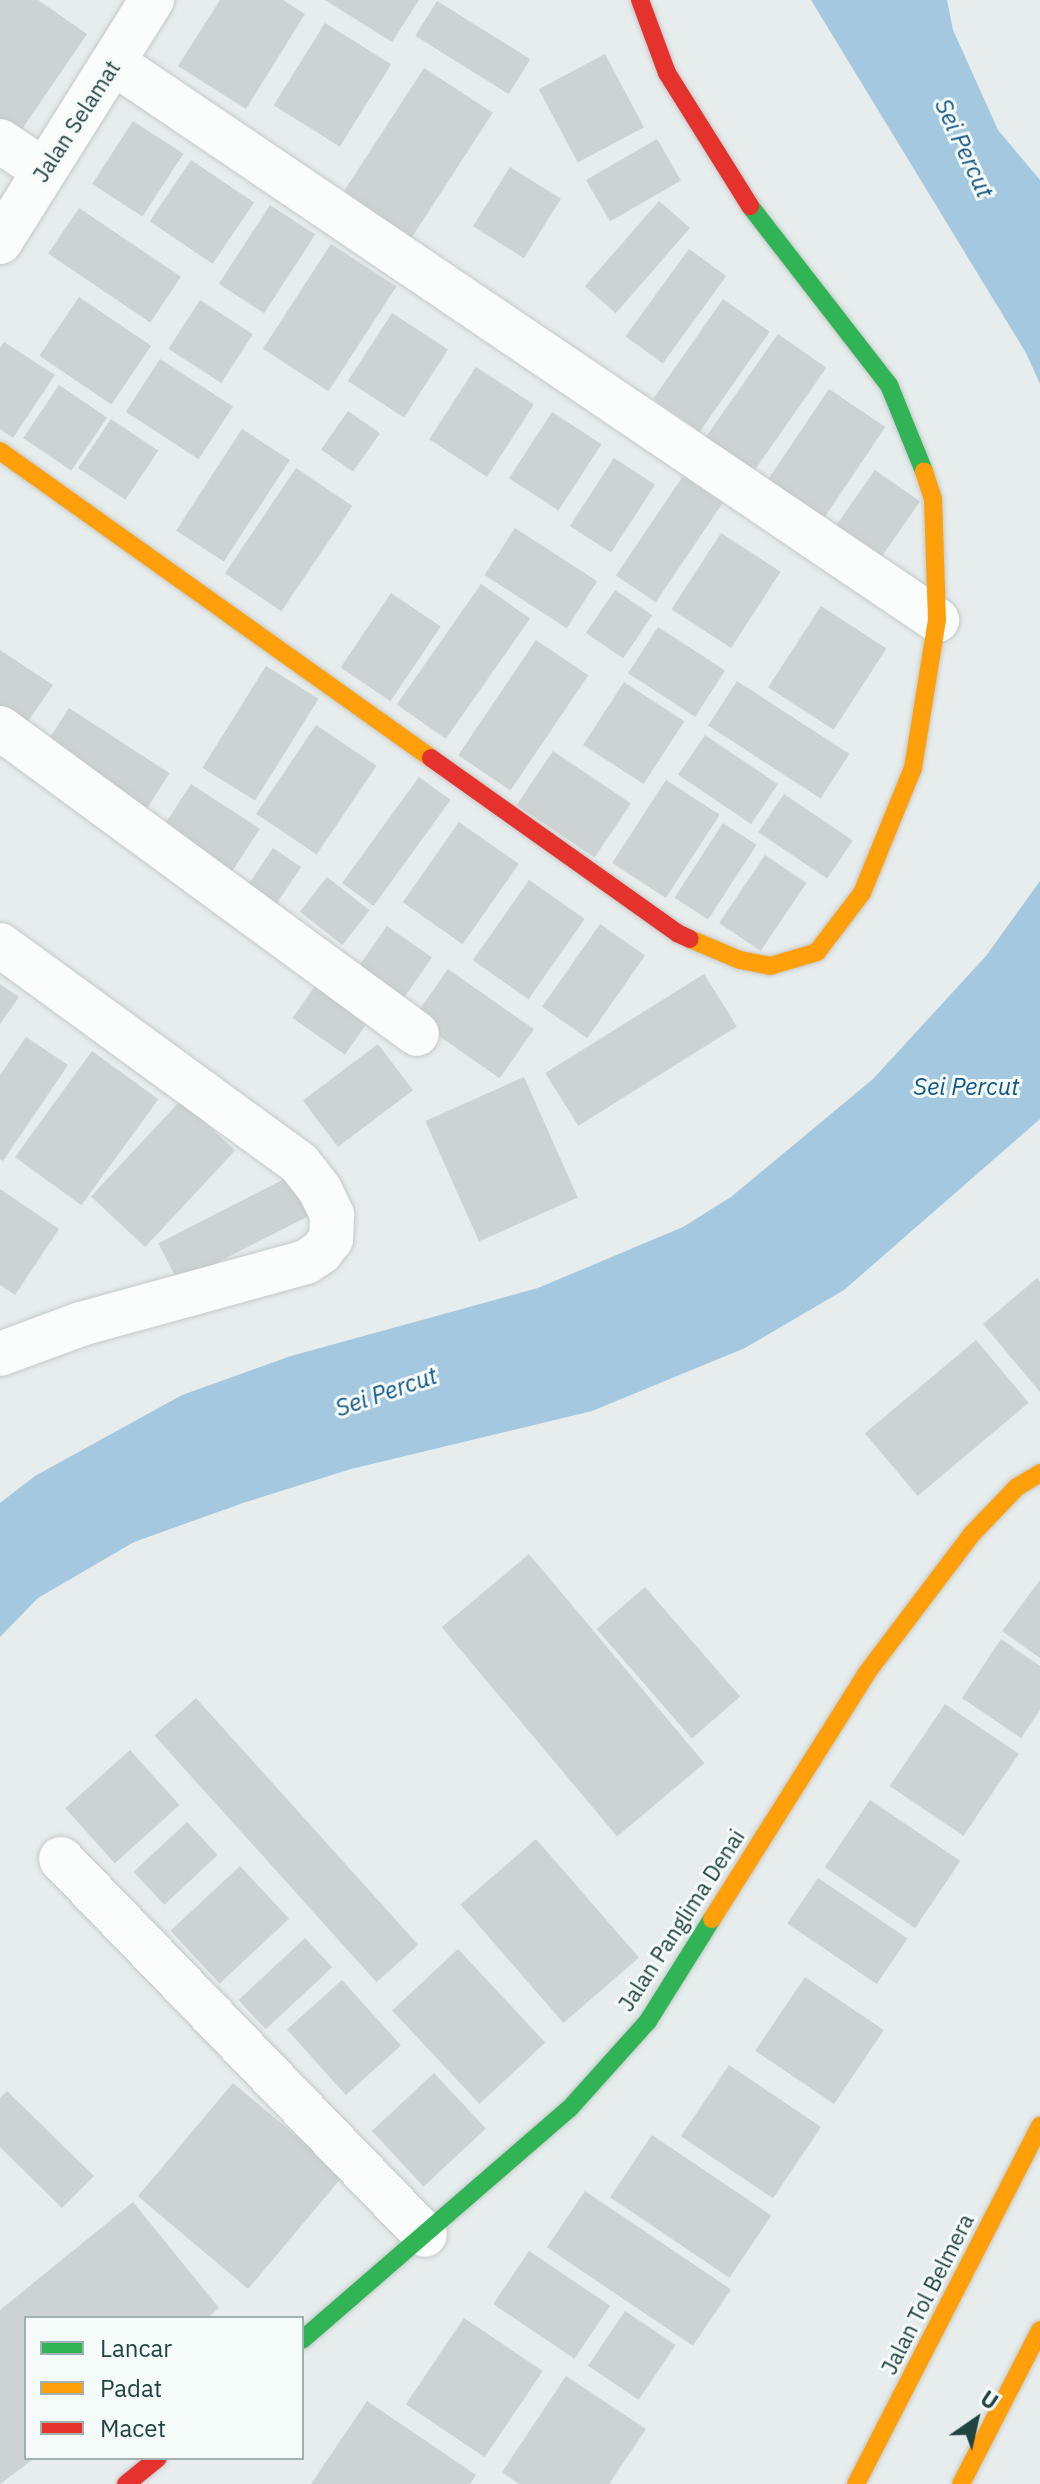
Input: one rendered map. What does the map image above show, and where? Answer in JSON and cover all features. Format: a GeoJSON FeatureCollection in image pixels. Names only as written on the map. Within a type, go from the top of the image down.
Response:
{"type":"FeatureCollection","features":[{"type":"Feature","properties":{"kind":"main road"},"geometry":{"type":"LineString","coordinates":[[0,451],[677,933],[740,960],[770,966],[817,952],[862,893],[913,768],[937,620],[933,499],[915,441],[889,385],[743,197],[667,73],[640,0]]}},
{"type":"Feature","properties":{"kind":"main road","name":"Jalan Panglima Denai"},"geometry":{"type":"LineString","coordinates":[[304,2338],[570,2108],[648,2021],[866,1674],[972,1534],[1017,1487],[1040,1473]]}},
{"type":"Feature","properties":{"kind":"main road","name":"Jalan Tol Belmera"},"geometry":{"type":"LineString","coordinates":[[856,2484],[1040,2126]]}},
{"type":"Feature","properties":{"kind":"main road"},"geometry":{"type":"LineString","coordinates":[[961,2484],[1040,2330]]}},
{"type":"Feature","properties":{"kind":"main road"},"geometry":{"type":"LineString","coordinates":[[126,2484],[156,2460]]}},
{"type":"Feature","properties":{"kind":"street","name":"Jalan Selamat"},"geometry":{"type":"LineString","coordinates":[[0,242],[152,0]]}},
{"type":"Feature","properties":{"kind":"street"},"geometry":{"type":"LineString","coordinates":[[114,63],[937,620]]}},
{"type":"Feature","properties":{"kind":"street"},"geometry":{"type":"LineString","coordinates":[[0,141],[43,170]]}},
{"type":"Feature","properties":{"kind":"street"},"geometry":{"type":"LineString","coordinates":[[0,728],[417,1034]]}},
{"type":"Feature","properties":{"kind":"street"},"geometry":{"type":"LineString","coordinates":[[0,945],[300,1164],[320,1190],[332,1215],[331,1239],[321,1252],[306,1262],[81,1324],[0,1353]]}},
{"type":"Feature","properties":{"kind":"street"},"geometry":{"type":"LineString","coordinates":[[61,1859],[425,2235]]}},
{"type":"Feature","properties":{"kind":"water","name":"Sei Percut"},"geometry":{"type":"Polygon","coordinates":[[[811,0],[947,0],[953,30],[998,130],[1040,180],[1040,384],[1026,353],[811,0]]]}},
{"type":"Feature","properties":{"kind":"water","name":"Sei Percut"},"geometry":{"type":"Polygon","coordinates":[[[1040,881],[1040,1119],[844,1290],[745,1348],[592,1411],[351,1469],[134,1542],[38,1598],[0,1637],[0,1503],[35,1476],[182,1395],[291,1356],[538,1288],[683,1227],[731,1197],[873,1079],[986,956],[1040,881]]]}},
{"type":"Feature","properties":{"kind":"building"},"geometry":{"type":"Polygon","coordinates":[[[0,0],[38,0],[87,34],[16,138],[0,126],[0,0]]]}},
{"type":"Feature","properties":{"kind":"building"},"geometry":{"type":"Polygon","coordinates":[[[220,0],[283,0],[305,14],[246,109],[178,66],[220,0]]]}},
{"type":"Feature","properties":{"kind":"building"},"geometry":{"type":"Polygon","coordinates":[[[325,0],[419,0],[392,42],[325,0]]]}},
{"type":"Feature","properties":{"kind":"building"},"geometry":{"type":"Polygon","coordinates":[[[437,1],[530,59],[509,94],[415,36],[437,1]]]}},
{"type":"Feature","properties":{"kind":"building"},"geometry":{"type":"Polygon","coordinates":[[[325,23],[391,64],[340,147],[274,105],[325,23]]]}},
{"type":"Feature","properties":{"kind":"building"},"geometry":{"type":"Polygon","coordinates":[[[605,54],[644,127],[578,162],[539,89],[605,54]]]}},
{"type":"Feature","properties":{"kind":"building"},"geometry":{"type":"Polygon","coordinates":[[[424,68],[493,113],[409,242],[340,197],[424,68]]]}},
{"type":"Feature","properties":{"kind":"building"},"geometry":{"type":"Polygon","coordinates":[[[133,121],[183,154],[142,217],[92,184],[133,121]]]}},
{"type":"Feature","properties":{"kind":"building"},"geometry":{"type":"Polygon","coordinates":[[[657,139],[681,181],[610,222],[586,180],[657,139]]]}},
{"type":"Feature","properties":{"kind":"building"},"geometry":{"type":"Polygon","coordinates":[[[191,160],[254,202],[213,264],[150,221],[191,160]]]}},
{"type":"Feature","properties":{"kind":"building"},"geometry":{"type":"Polygon","coordinates":[[[510,167],[561,199],[524,258],[473,226],[510,167]]]}},
{"type":"Feature","properties":{"kind":"building"},"geometry":{"type":"Polygon","coordinates":[[[659,201],[690,228],[616,313],[585,286],[659,201]]]}},
{"type":"Feature","properties":{"kind":"building"},"geometry":{"type":"Polygon","coordinates":[[[270,205],[315,234],[264,313],[219,284],[270,205]]]}},
{"type":"Feature","properties":{"kind":"building"},"geometry":{"type":"Polygon","coordinates":[[[79,208],[181,277],[150,322],[48,254],[79,208]]]}},
{"type":"Feature","properties":{"kind":"building"},"geometry":{"type":"Polygon","coordinates":[[[331,244],[396,286],[328,391],[263,349],[331,244]]]}},
{"type":"Feature","properties":{"kind":"building"},"geometry":{"type":"Polygon","coordinates":[[[689,249],[726,276],[663,363],[626,336],[689,249]]]}},
{"type":"Feature","properties":{"kind":"building"},"geometry":{"type":"Polygon","coordinates":[[[79,297],[151,346],[111,405],[39,356],[79,297]]]}},
{"type":"Feature","properties":{"kind":"building"},"geometry":{"type":"Polygon","coordinates":[[[723,299],[770,332],[700,432],[653,399],[723,299]]]}},
{"type":"Feature","properties":{"kind":"building"},"geometry":{"type":"Polygon","coordinates":[[[200,300],[253,334],[221,383],[168,349],[200,300]]]}},
{"type":"Feature","properties":{"kind":"building"},"geometry":{"type":"Polygon","coordinates":[[[392,313],[448,349],[404,417],[348,381],[392,313]]]}},
{"type":"Feature","properties":{"kind":"building"},"geometry":{"type":"Polygon","coordinates":[[[778,334],[826,368],[754,471],[706,437],[778,334]]]}},
{"type":"Feature","properties":{"kind":"building"},"geometry":{"type":"Polygon","coordinates":[[[4,342],[55,375],[13,438],[0,429],[0,348],[4,342]]]}},
{"type":"Feature","properties":{"kind":"building"},"geometry":{"type":"Polygon","coordinates":[[[160,359],[233,406],[199,459],[126,412],[160,359]]]}},
{"type":"Feature","properties":{"kind":"building"},"geometry":{"type":"Polygon","coordinates":[[[476,367],[534,405],[487,477],[429,439],[476,367]]]}},
{"type":"Feature","properties":{"kind":"building"},"geometry":{"type":"Polygon","coordinates":[[[59,385],[107,417],[71,470],[23,438],[59,385]]]}},
{"type":"Feature","properties":{"kind":"building"},"geometry":{"type":"Polygon","coordinates":[[[829,389],[885,427],[821,523],[764,485],[829,389]]]}},
{"type":"Feature","properties":{"kind":"building"},"geometry":{"type":"Polygon","coordinates":[[[348,411],[380,433],[353,472],[321,450],[348,411]]]}},
{"type":"Feature","properties":{"kind":"building"},"geometry":{"type":"Polygon","coordinates":[[[552,412],[601,444],[558,510],[509,478],[552,412]]]}},
{"type":"Feature","properties":{"kind":"building"},"geometry":{"type":"Polygon","coordinates":[[[111,419],[158,451],[125,500],[78,468],[111,419]]]}},
{"type":"Feature","properties":{"kind":"building"},"geometry":{"type":"Polygon","coordinates":[[[242,429],[290,460],[224,562],[176,530],[242,429]]]}},
{"type":"Feature","properties":{"kind":"building"},"geometry":{"type":"Polygon","coordinates":[[[614,458],[655,485],[611,553],[570,526],[614,458]]]}},
{"type":"Feature","properties":{"kind":"building"},"geometry":{"type":"Polygon","coordinates":[[[296,468],[352,506],[281,611],[225,573],[296,468]]]}},
{"type":"Feature","properties":{"kind":"building"},"geometry":{"type":"Polygon","coordinates":[[[875,470],[920,502],[877,563],[832,531],[875,470]]]}},
{"type":"Feature","properties":{"kind":"building"},"geometry":{"type":"Polygon","coordinates":[[[683,476],[723,503],[656,602],[616,575],[683,476]]]}},
{"type":"Feature","properties":{"kind":"building"},"geometry":{"type":"Polygon","coordinates":[[[515,528],[597,581],[567,628],[485,575],[515,528]]]}},
{"type":"Feature","properties":{"kind":"building"},"geometry":{"type":"Polygon","coordinates":[[[721,533],[781,572],[731,648],[671,609],[721,533]]]}},
{"type":"Feature","properties":{"kind":"building"},"geometry":{"type":"Polygon","coordinates":[[[481,584],[530,618],[446,739],[397,704],[481,584]]]}},
{"type":"Feature","properties":{"kind":"building"},"geometry":{"type":"Polygon","coordinates":[[[615,590],[652,615],[623,658],[586,633],[615,590]]]}},
{"type":"Feature","properties":{"kind":"building"},"geometry":{"type":"Polygon","coordinates":[[[391,593],[441,627],[390,701],[341,668],[391,593]]]}},
{"type":"Feature","properties":{"kind":"building"},"geometry":{"type":"Polygon","coordinates":[[[821,606],[886,648],[834,730],[768,687],[821,606]]]}},
{"type":"Feature","properties":{"kind":"building"},"geometry":{"type":"Polygon","coordinates":[[[658,627],[725,671],[695,717],[628,673],[658,627]]]}},
{"type":"Feature","properties":{"kind":"building"},"geometry":{"type":"Polygon","coordinates":[[[536,640],[588,675],[511,790],[458,755],[536,640]]]}},
{"type":"Feature","properties":{"kind":"building"},"geometry":{"type":"Polygon","coordinates":[[[0,650],[53,685],[15,740],[0,730],[0,650]]]}},
{"type":"Feature","properties":{"kind":"building"},"geometry":{"type":"Polygon","coordinates":[[[266,666],[319,699],[255,801],[202,768],[266,666]]]}},
{"type":"Feature","properties":{"kind":"building"},"geometry":{"type":"Polygon","coordinates":[[[737,681],[849,754],[821,798],[708,725],[737,681]]]}},
{"type":"Feature","properties":{"kind":"building"},"geometry":{"type":"Polygon","coordinates":[[[624,682],[684,721],[644,784],[583,745],[624,682]]]}},
{"type":"Feature","properties":{"kind":"building"},"geometry":{"type":"Polygon","coordinates":[[[69,708],[170,773],[138,823],[37,757],[69,708]]]}},
{"type":"Feature","properties":{"kind":"building"},"geometry":{"type":"Polygon","coordinates":[[[316,725],[377,766],[317,855],[256,814],[316,725]]]}},
{"type":"Feature","properties":{"kind":"building"},"geometry":{"type":"Polygon","coordinates":[[[705,735],[778,784],[751,824],[678,775],[705,735]]]}},
{"type":"Feature","properties":{"kind":"building"},"geometry":{"type":"Polygon","coordinates":[[[553,751],[631,804],[595,857],[517,805],[553,751]]]}},
{"type":"Feature","properties":{"kind":"building"},"geometry":{"type":"Polygon","coordinates":[[[419,777],[451,800],[374,906],[342,883],[419,777]]]}},
{"type":"Feature","properties":{"kind":"building"},"geometry":{"type":"Polygon","coordinates":[[[666,780],[720,815],[666,898],[612,863],[666,780]]]}},
{"type":"Feature","properties":{"kind":"building"},"geometry":{"type":"Polygon","coordinates":[[[191,784],[260,829],[224,883],[156,839],[191,784]]]}},
{"type":"Feature","properties":{"kind":"building"},"geometry":{"type":"Polygon","coordinates":[[[784,794],[853,840],[827,879],[758,832],[784,794]]]}},
{"type":"Feature","properties":{"kind":"building"},"geometry":{"type":"Polygon","coordinates":[[[459,822],[519,864],[463,944],[403,902],[459,822]]]}},
{"type":"Feature","properties":{"kind":"building"},"geometry":{"type":"Polygon","coordinates":[[[723,823],[757,845],[708,919],[675,898],[723,823]]]}},
{"type":"Feature","properties":{"kind":"building"},"geometry":{"type":"Polygon","coordinates":[[[273,848],[301,867],[273,908],[245,889],[273,848]]]}},
{"type":"Feature","properties":{"kind":"building"},"geometry":{"type":"Polygon","coordinates":[[[765,855],[806,883],[761,951],[719,923],[765,855]]]}},
{"type":"Feature","properties":{"kind":"building"},"geometry":{"type":"Polygon","coordinates":[[[327,877],[370,910],[342,945],[300,912],[327,877]]]}},
{"type":"Feature","properties":{"kind":"building"},"geometry":{"type":"Polygon","coordinates":[[[529,880],[585,919],[528,999],[473,960],[529,880]]]}},
{"type":"Feature","properties":{"kind":"building"},"geometry":{"type":"Polygon","coordinates":[[[600,924],[645,956],[587,1038],[542,1007],[600,924]]]}},
{"type":"Feature","properties":{"kind":"building"},"geometry":{"type":"Polygon","coordinates":[[[387,926],[432,958],[398,1007],[353,975],[387,926]]]}},
{"type":"Feature","properties":{"kind":"building"},"geometry":{"type":"Polygon","coordinates":[[[448,969],[534,1029],[500,1078],[414,1018],[448,969]]]}},
{"type":"Feature","properties":{"kind":"building"},"geometry":{"type":"Polygon","coordinates":[[[324,973],[376,1010],[345,1055],[292,1018],[324,973]]]}},
{"type":"Feature","properties":{"kind":"building"},"geometry":{"type":"Polygon","coordinates":[[[704,974],[737,1027],[578,1126],[545,1073],[704,974]]]}},
{"type":"Feature","properties":{"kind":"building"},"geometry":{"type":"Polygon","coordinates":[[[0,984],[19,997],[0,1024],[0,984]]]}},
{"type":"Feature","properties":{"kind":"building"},"geometry":{"type":"Polygon","coordinates":[[[26,1037],[68,1065],[3,1161],[0,1159],[0,1075],[26,1037]]]}},
{"type":"Feature","properties":{"kind":"building"},"geometry":{"type":"Polygon","coordinates":[[[378,1044],[413,1090],[338,1147],[303,1101],[378,1044]]]}},
{"type":"Feature","properties":{"kind":"building"},"geometry":{"type":"Polygon","coordinates":[[[92,1051],[158,1099],[81,1205],[15,1157],[92,1051]]]}},
{"type":"Feature","properties":{"kind":"building"},"geometry":{"type":"Polygon","coordinates":[[[524,1077],[578,1198],[479,1242],[425,1121],[524,1077]]]}},
{"type":"Feature","properties":{"kind":"building"},"geometry":{"type":"Polygon","coordinates":[[[181,1100],[235,1150],[145,1247],[91,1197],[181,1100]]]}},
{"type":"Feature","properties":{"kind":"building"},"geometry":{"type":"Polygon","coordinates":[[[300,1171],[320,1210],[178,1282],[158,1243],[300,1171]]]}},
{"type":"Feature","properties":{"kind":"building"},"geometry":{"type":"Polygon","coordinates":[[[0,1189],[59,1229],[15,1295],[0,1285],[0,1189]]]}},
{"type":"Feature","properties":{"kind":"building"},"geometry":{"type":"Polygon","coordinates":[[[1037,1278],[1040,1282],[1040,1392],[983,1324],[1037,1278]]]}},
{"type":"Feature","properties":{"kind":"building"},"geometry":{"type":"Polygon","coordinates":[[[976,1340],[1029,1403],[918,1496],[865,1433],[976,1340]]]}},
{"type":"Feature","properties":{"kind":"building"},"geometry":{"type":"Polygon","coordinates":[[[529,1554],[704,1763],[617,1836],[442,1627],[529,1554]]]}},
{"type":"Feature","properties":{"kind":"building"},"geometry":{"type":"Polygon","coordinates":[[[1040,1580],[1040,1658],[1002,1631],[1040,1580]]]}},
{"type":"Feature","properties":{"kind":"building"},"geometry":{"type":"Polygon","coordinates":[[[645,1587],[740,1696],[692,1738],[597,1629],[645,1587]]]}},
{"type":"Feature","properties":{"kind":"building"},"geometry":{"type":"Polygon","coordinates":[[[1001,1639],[1040,1666],[1040,1710],[1021,1738],[962,1698],[1001,1639]]]}},
{"type":"Feature","properties":{"kind":"building"},"geometry":{"type":"Polygon","coordinates":[[[196,1698],[418,1945],[377,1982],[154,1735],[196,1698]]]}},
{"type":"Feature","properties":{"kind":"building"},"geometry":{"type":"Polygon","coordinates":[[[945,1704],[1019,1754],[963,1836],[890,1786],[945,1704]]]}},
{"type":"Feature","properties":{"kind":"building"},"geometry":{"type":"Polygon","coordinates":[[[130,1750],[180,1805],[115,1863],[65,1808],[130,1750]]]}},
{"type":"Feature","properties":{"kind":"building"},"geometry":{"type":"Polygon","coordinates":[[[870,1800],[960,1861],[915,1928],[825,1867],[870,1800]]]}},
{"type":"Feature","properties":{"kind":"building"},"geometry":{"type":"Polygon","coordinates":[[[187,1822],[218,1855],[164,1905],[134,1872],[187,1822]]]}},
{"type":"Feature","properties":{"kind":"building"},"geometry":{"type":"Polygon","coordinates":[[[536,1839],[639,1957],[564,2023],[461,1905],[536,1839]]]}},
{"type":"Feature","properties":{"kind":"building"},"geometry":{"type":"Polygon","coordinates":[[[240,1866],[289,1919],[220,1983],[171,1931],[240,1866]]]}},
{"type":"Feature","properties":{"kind":"building"},"geometry":{"type":"Polygon","coordinates":[[[818,1878],[908,1938],[877,1984],[787,1924],[818,1878]]]}},
{"type":"Feature","properties":{"kind":"building"},"geometry":{"type":"Polygon","coordinates":[[[305,1938],[332,1967],[266,2029],[238,2000],[305,1938]]]}},
{"type":"Feature","properties":{"kind":"building"},"geometry":{"type":"Polygon","coordinates":[[[458,1949],[545,2043],[479,2104],[392,2010],[458,1949]]]}},
{"type":"Feature","properties":{"kind":"building"},"geometry":{"type":"Polygon","coordinates":[[[805,1977],[884,2030],[834,2104],[755,2051],[805,1977]]]}},
{"type":"Feature","properties":{"kind":"building"},"geometry":{"type":"Polygon","coordinates":[[[342,1980],[401,2045],[346,2095],[287,2030],[342,1980]]]}},
{"type":"Feature","properties":{"kind":"building"},"geometry":{"type":"Polygon","coordinates":[[[729,2065],[821,2127],[773,2198],[681,2136],[729,2065]]]}},
{"type":"Feature","properties":{"kind":"building"},"geometry":{"type":"Polygon","coordinates":[[[434,2073],[486,2129],[424,2187],[372,2131],[434,2073]]]}},
{"type":"Feature","properties":{"kind":"building"},"geometry":{"type":"Polygon","coordinates":[[[233,2083],[343,2176],[248,2289],[138,2196],[233,2083]]]}},
{"type":"Feature","properties":{"kind":"building"},"geometry":{"type":"Polygon","coordinates":[[[7,2091],[94,2176],[62,2208],[0,2147],[0,2098],[7,2091]]]}},
{"type":"Feature","properties":{"kind":"building"},"geometry":{"type":"Polygon","coordinates":[[[652,2135],[771,2216],[729,2278],[610,2197],[652,2135]]]}},
{"type":"Feature","properties":{"kind":"building"},"geometry":{"type":"Polygon","coordinates":[[[585,2191],[731,2289],[693,2346],[547,2247],[585,2191]]]}},
{"type":"Feature","properties":{"kind":"building"},"geometry":{"type":"Polygon","coordinates":[[[133,2202],[219,2308],[209,2316],[24,2316],[24,2460],[32,2460],[0,2484],[0,2310],[133,2202]]]}},
{"type":"Feature","properties":{"kind":"building"},"geometry":{"type":"Polygon","coordinates":[[[529,2251],[610,2306],[574,2359],[493,2304],[529,2251]]]}},
{"type":"Feature","properties":{"kind":"building"},"geometry":{"type":"Polygon","coordinates":[[[625,2311],[676,2345],[639,2400],[588,2366],[625,2311]]]}},
{"type":"Feature","properties":{"kind":"building"},"geometry":{"type":"Polygon","coordinates":[[[464,2318],[543,2371],[485,2457],[406,2404],[464,2318]]]}},
{"type":"Feature","properties":{"kind":"building"},"geometry":{"type":"Polygon","coordinates":[[[566,2376],[646,2429],[609,2484],[519,2484],[502,2472],[566,2376]]]}},
{"type":"Feature","properties":{"kind":"building"},"geometry":{"type":"Polygon","coordinates":[[[367,2401],[476,2475],[470,2484],[311,2484],[367,2401]]]}},
{"type":"Feature","properties":{"kind":"traffic: fast"},"geometry":{"type":"LineString","coordinates":[[750,206],[889,385],[924,471]]}},
{"type":"Feature","properties":{"kind":"traffic: fast"},"geometry":{"type":"LineString","coordinates":[[304,2338],[570,2108],[648,2021],[712,1919]]}},
{"type":"Feature","properties":{"kind":"traffic: slow"},"geometry":{"type":"LineString","coordinates":[[0,451],[431,758]]}},
{"type":"Feature","properties":{"kind":"traffic: slow"},"geometry":{"type":"LineString","coordinates":[[690,939],[740,960],[770,966],[817,952],[862,893],[913,768],[937,620],[933,499],[924,471]]}},
{"type":"Feature","properties":{"kind":"traffic: slow"},"geometry":{"type":"LineString","coordinates":[[712,1919],[866,1674],[972,1534],[1017,1487],[1040,1473]]}},
{"type":"Feature","properties":{"kind":"traffic: slow"},"geometry":{"type":"LineString","coordinates":[[856,2484],[1040,2126]]}},
{"type":"Feature","properties":{"kind":"traffic: slow"},"geometry":{"type":"LineString","coordinates":[[961,2484],[1040,2330]]}},
{"type":"Feature","properties":{"kind":"traffic: jam"},"geometry":{"type":"LineString","coordinates":[[640,0],[667,73],[750,206]]}},
{"type":"Feature","properties":{"kind":"traffic: jam"},"geometry":{"type":"LineString","coordinates":[[431,758],[677,933],[690,939]]}},
{"type":"Feature","properties":{"kind":"traffic: jam"},"geometry":{"type":"LineString","coordinates":[[126,2484],[156,2460]]}}]}
